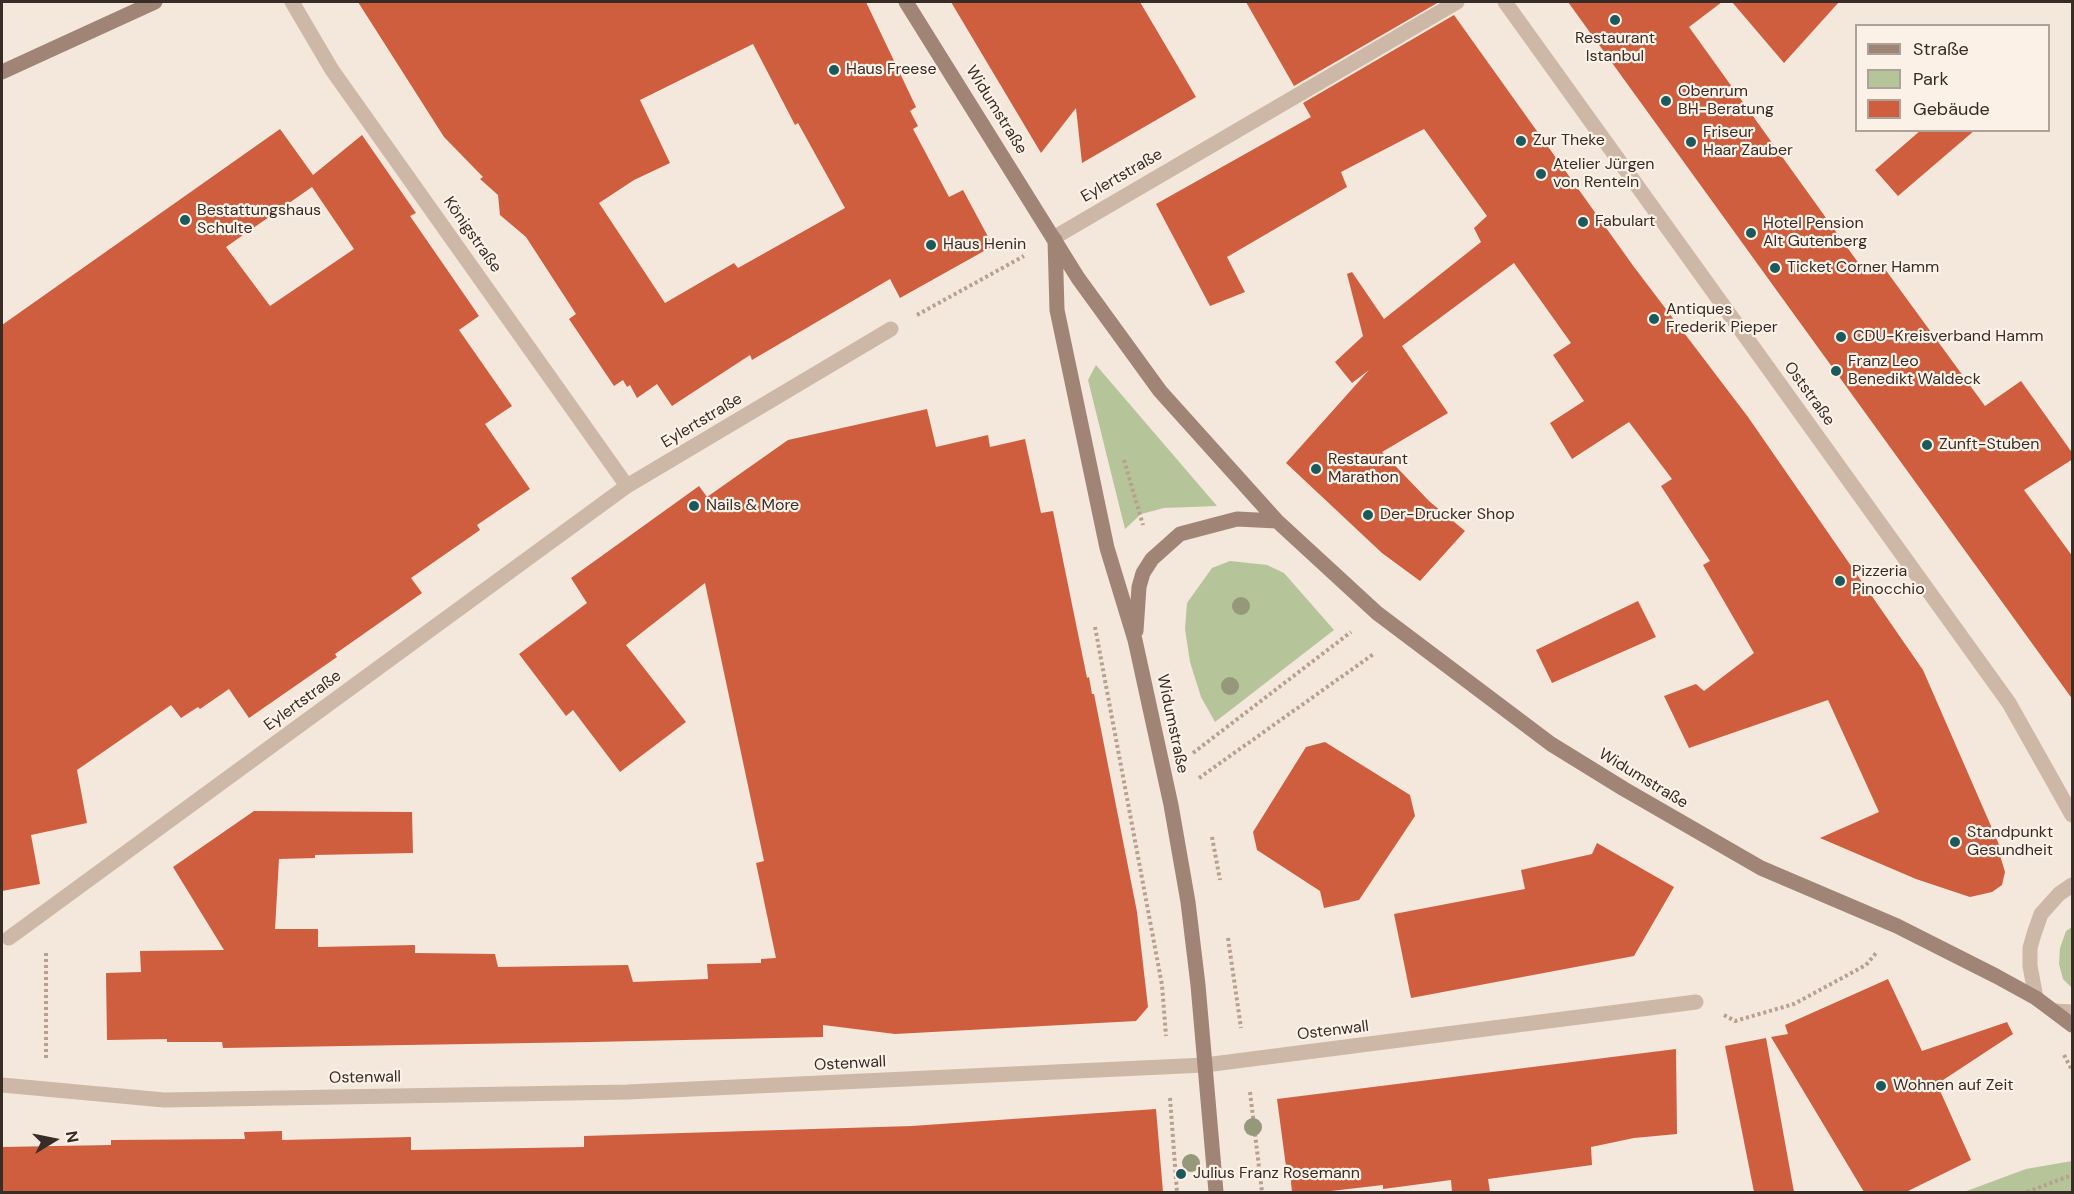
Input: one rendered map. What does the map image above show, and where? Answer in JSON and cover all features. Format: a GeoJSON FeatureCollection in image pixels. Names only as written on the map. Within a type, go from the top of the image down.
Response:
{"type":"FeatureCollection","features":[{"type":"Feature","properties":{"kind":"street"},"geometry":{"type":"LineString","coordinates":[[2,72],[155,2]]}},
{"type":"Feature","properties":{"kind":"street","name":"Königstraße"},"geometry":{"type":"LineString","coordinates":[[292,2],[332,70],[627,486]]}},
{"type":"Feature","properties":{"kind":"street","name":"Widumstraße"},"geometry":{"type":"LineString","coordinates":[[906,2],[1055,237],[1078,278],[1160,391],[1276,520],[1377,613],[1551,744],[1623,789],[1761,868],[1897,926],[2036,998],[2073,1025]]}},
{"type":"Feature","properties":{"kind":"street","name":"Eylertstraße"},"geometry":{"type":"LineString","coordinates":[[1055,237],[1457,2]]}},
{"type":"Feature","properties":{"kind":"street","name":"Oststraße"},"geometry":{"type":"LineString","coordinates":[[1505,2],[2009,703],[2073,815]]}},
{"type":"Feature","properties":{"kind":"street","name":"Widumstraße"},"geometry":{"type":"LineString","coordinates":[[1055,237],[1058,310],[1107,548],[1135,640],[1171,805],[1188,902],[1216,1192]]}},
{"type":"Feature","properties":{"kind":"street","name":"Eylertstraße"},"geometry":{"type":"LineString","coordinates":[[9,938],[627,486],[891,330]]}},
{"type":"Feature","properties":{"kind":"street","name":"Widumstraße"},"geometry":{"type":"LineString","coordinates":[[1135,640],[1139,587],[1143,573],[1152,559],[1180,534],[1237,519],[1276,520]]}},
{"type":"Feature","properties":{"kind":"street"},"geometry":{"type":"LineString","coordinates":[[2036,998],[2030,966],[2030,948],[2034,934],[2041,914],[2059,894],[2073,885]]}},
{"type":"Feature","properties":{"kind":"street","name":"Ostenwall"},"geometry":{"type":"LineString","coordinates":[[2,1085],[164,1100],[616,1093],[1168,1067],[1205,1065],[1696,1002]]}},
{"type":"Feature","properties":{"kind":"street"},"geometry":{"type":"LineString","coordinates":[[2055,1011],[2073,1012]]}},
{"type":"Feature","properties":{"kind":"path"},"geometry":{"type":"LineString","coordinates":[[891,330],[1055,237]]}},
{"type":"Feature","properties":{"kind":"path"},"geometry":{"type":"LineString","coordinates":[[1019,259],[1022,270]]}},
{"type":"Feature","properties":{"kind":"path"},"geometry":{"type":"LineString","coordinates":[[1192,754],[1377,613]]}},
{"type":"Feature","properties":{"kind":"path"},"geometry":{"type":"LineString","coordinates":[[1094,624],[1162,984],[1177,1192]]}},
{"type":"Feature","properties":{"kind":"path"},"geometry":{"type":"LineString","coordinates":[[1199,777],[1366,659]]}},
{"type":"Feature","properties":{"kind":"path"},"geometry":{"type":"LineString","coordinates":[[1696,1002],[1735,1021],[1794,1004],[1866,965],[1897,926]]}},
{"type":"Feature","properties":{"kind":"path"},"geometry":{"type":"LineString","coordinates":[[46,943],[46,1089]]}},
{"type":"Feature","properties":{"kind":"path"},"geometry":{"type":"LineString","coordinates":[[2027,1192],[2073,1175]]}},
{"type":"Feature","properties":{"kind":"green space"},"geometry":{"type":"Polygon","coordinates":[[[1096,365],[1217,506],[1164,508],[1141,514],[1125,529],[1088,380],[1096,365]]]}},
{"type":"Feature","properties":{"kind":"green space"},"geometry":{"type":"Polygon","coordinates":[[[1230,561],[1267,565],[1284,573],[1334,630],[1215,722],[1201,697],[1190,662],[1185,629],[1187,603],[1212,568],[1230,561]]]}},
{"type":"Feature","properties":{"kind":"green space"},"geometry":{"type":"Polygon","coordinates":[[[2072,927],[2072,988],[2063,979],[2059,964],[2060,948],[2066,931],[2072,927]]]}},
{"type":"Feature","properties":{"kind":"green space"},"geometry":{"type":"Polygon","coordinates":[[[2072,1161],[2072,1192],[1964,1192],[2026,1169],[2072,1161]]]}},
{"type":"Feature","properties":{"kind":"building"},"geometry":{"type":"Polygon","coordinates":[[[358,2],[866,2],[916,107],[910,111],[918,126],[913,129],[949,197],[963,190],[993,246],[900,298],[890,279],[752,360],[750,355],[672,406],[657,384],[637,398],[630,385],[627,387],[623,380],[614,386],[569,319],[576,314],[526,237],[500,215],[498,195],[480,179],[483,177],[444,137],[358,2]],[[753,44],[640,100],[670,163],[634,180],[599,203],[665,303],[734,263],[738,268],[845,208],[798,123],[795,125],[753,44]]]}},
{"type":"Feature","properties":{"kind":"building"},"geometry":{"type":"Polygon","coordinates":[[[951,2],[1140,2],[1196,97],[1082,163],[1076,108],[1041,153],[951,2]]]}},
{"type":"Feature","properties":{"kind":"building"},"geometry":{"type":"Polygon","coordinates":[[[1246,2],[1439,2],[1294,86],[1246,2]]]}},
{"type":"Feature","properties":{"kind":"building"},"geometry":{"type":"Polygon","coordinates":[[[1568,2],[1722,2],[1689,27],[1867,275],[1882,265],[1985,406],[2021,381],[2073,454],[2073,459],[2024,490],[2073,557],[2073,700],[1568,2]]]}},
{"type":"Feature","properties":{"kind":"building"},"geometry":{"type":"Polygon","coordinates":[[[1732,2],[1839,2],[1784,63],[1732,2]]]}},
{"type":"Feature","properties":{"kind":"building"},"geometry":{"type":"Polygon","coordinates":[[[1454,15],[1634,267],[1748,417],[1923,670],[2001,849],[1999,852],[2005,872],[2002,885],[1992,892],[1970,897],[1916,879],[1820,838],[1879,812],[1828,700],[1689,748],[1664,696],[1696,684],[1704,691],[1754,653],[1703,565],[1710,561],[1661,486],[1672,479],[1629,422],[1572,459],[1550,423],[1584,401],[1553,355],[1571,343],[1514,263],[1402,346],[1448,413],[1382,452],[1429,501],[1465,531],[1420,581],[1382,553],[1286,463],[1369,370],[1352,383],[1335,362],[1363,336],[1347,274],[1352,272],[1384,319],[1481,242],[1474,228],[1487,216],[1424,129],[1341,172],[1347,187],[1227,257],[1245,292],[1210,306],[1156,204],[1311,117],[1303,103],[1454,15]]]}},
{"type":"Feature","properties":{"kind":"building"},"geometry":{"type":"Polygon","coordinates":[[[280,129],[313,175],[362,135],[416,213],[410,216],[479,316],[459,330],[512,406],[485,424],[530,489],[477,525],[480,530],[411,578],[422,593],[335,654],[337,657],[249,718],[229,689],[200,709],[198,707],[181,718],[171,705],[77,770],[87,823],[31,835],[40,884],[2,891],[2,325],[280,129]],[[312,187],[226,247],[270,306],[354,249],[312,187]]]}},
{"type":"Feature","properties":{"kind":"building"},"geometry":{"type":"Polygon","coordinates":[[[1919,132],[1973,132],[1898,196],[1875,170],[1919,132]]]}},
{"type":"Feature","properties":{"kind":"building"},"geometry":{"type":"Polygon","coordinates":[[[927,409],[936,447],[988,435],[990,447],[1025,439],[1041,513],[1053,511],[1087,678],[1089,677],[1092,694],[1094,694],[1137,912],[1148,1007],[1136,1021],[895,1034],[823,1025],[823,1037],[592,1042],[223,1048],[222,1042],[167,1042],[167,1039],[107,1040],[106,973],[141,972],[140,951],[224,950],[173,867],[254,811],[412,812],[413,853],[315,855],[315,858],[279,859],[275,929],[318,929],[318,947],[415,945],[415,953],[495,954],[498,967],[628,965],[633,982],[708,979],[707,964],[761,963],[761,959],[776,958],[756,863],[764,861],[705,583],[626,645],[686,722],[620,772],[573,710],[566,716],[519,654],[587,603],[571,578],[699,486],[707,497],[788,440],[927,409]]]}},
{"type":"Feature","properties":{"kind":"building"},"geometry":{"type":"Polygon","coordinates":[[[1638,601],[1656,637],[1552,683],[1536,650],[1638,601]]]}},
{"type":"Feature","properties":{"kind":"building"},"geometry":{"type":"Polygon","coordinates":[[[1325,742],[1410,795],[1415,816],[1359,900],[1324,908],[1320,891],[1257,850],[1253,832],[1306,747],[1325,742]]]}},
{"type":"Feature","properties":{"kind":"building"},"geometry":{"type":"Polygon","coordinates":[[[1597,843],[1674,887],[1634,956],[1411,998],[1394,914],[1525,889],[1521,870],[1592,854],[1597,843]]]}},
{"type":"Feature","properties":{"kind":"building","name":"Wohnen auf Zeit"},"geometry":{"type":"Polygon","coordinates":[[[1888,979],[1922,1051],[2007,1022],[2013,1034],[1937,1084],[1971,1160],[1906,1192],[1864,1192],[1771,1037],[1788,1034],[1785,1025],[1888,979]]]}},
{"type":"Feature","properties":{"kind":"building"},"geometry":{"type":"Polygon","coordinates":[[[1766,1038],[1794,1192],[1754,1192],[1725,1046],[1766,1038]]]}},
{"type":"Feature","properties":{"kind":"building"},"geometry":{"type":"Polygon","coordinates":[[[1676,1049],[1677,1134],[1634,1138],[1591,1147],[1592,1165],[1488,1179],[1490,1192],[1452,1192],[1451,1180],[1383,1189],[1383,1185],[1322,1192],[1292,1192],[1290,1173],[1287,1174],[1277,1099],[1676,1049]]]}},
{"type":"Feature","properties":{"kind":"building"},"geometry":{"type":"Polygon","coordinates":[[[1156,1109],[1163,1192],[2,1192],[2,1147],[111,1145],[111,1140],[245,1139],[244,1132],[282,1131],[282,1140],[411,1137],[411,1150],[584,1147],[584,1136],[912,1126],[1156,1109]]]}},
{"type":"Feature","properties":{"kind":"place","name":"Restaurant Istanbul"},"geometry":{"type":"Point","coordinates":[1615,20]}},
{"type":"Feature","properties":{"kind":"place","name":"Haus Freese"},"geometry":{"type":"Point","coordinates":[834,70]}},
{"type":"Feature","properties":{"kind":"place","name":"Obenrum BH-Beratung"},"geometry":{"type":"Point","coordinates":[1666,101]}},
{"type":"Feature","properties":{"kind":"place","name":"Zur Theke"},"geometry":{"type":"Point","coordinates":[1521,141]}},
{"type":"Feature","properties":{"kind":"place","name":"Friseur Haar Zauber"},"geometry":{"type":"Point","coordinates":[1691,142]}},
{"type":"Feature","properties":{"kind":"place","name":"Atelier Jürgen von Renteln"},"geometry":{"type":"Point","coordinates":[1541,174]}},
{"type":"Feature","properties":{"kind":"place","name":"Bestattungshaus Schulte"},"geometry":{"type":"Point","coordinates":[185,220]}},
{"type":"Feature","properties":{"kind":"place","name":"Fabulart"},"geometry":{"type":"Point","coordinates":[1583,222]}},
{"type":"Feature","properties":{"kind":"place","name":"Hotel Pension Alt Gutenberg"},"geometry":{"type":"Point","coordinates":[1751,233]}},
{"type":"Feature","properties":{"kind":"place","name":"Haus Henin"},"geometry":{"type":"Point","coordinates":[931,245]}},
{"type":"Feature","properties":{"kind":"place","name":"Ticket Corner Hamm"},"geometry":{"type":"Point","coordinates":[1775,268]}},
{"type":"Feature","properties":{"kind":"place","name":"Antiques Frederik Pieper"},"geometry":{"type":"Point","coordinates":[1654,319]}},
{"type":"Feature","properties":{"kind":"place","name":"CDU-Kreisverband Hamm"},"geometry":{"type":"Point","coordinates":[1841,337]}},
{"type":"Feature","properties":{"kind":"place","name":"Franz Leo Benedikt Waldeck"},"geometry":{"type":"Point","coordinates":[1836,371]}},
{"type":"Feature","properties":{"kind":"place","name":"Zunft-Stuben"},"geometry":{"type":"Point","coordinates":[1927,445]}},
{"type":"Feature","properties":{"kind":"place","name":"Restaurant Marathon"},"geometry":{"type":"Point","coordinates":[1316,469]}},
{"type":"Feature","properties":{"kind":"place","name":"Nails & More"},"geometry":{"type":"Point","coordinates":[694,506]}},
{"type":"Feature","properties":{"kind":"place","name":"Der-Drucker Shop"},"geometry":{"type":"Point","coordinates":[1368,515]}},
{"type":"Feature","properties":{"kind":"place","name":"Pizzeria Pinocchio"},"geometry":{"type":"Point","coordinates":[1840,581]}},
{"type":"Feature","properties":{"kind":"place","name":"Standpunkt Gesundheit"},"geometry":{"type":"Point","coordinates":[1955,842]}},
{"type":"Feature","properties":{"kind":"place","name":"Wohnen auf Zeit"},"geometry":{"type":"Point","coordinates":[1881,1086]}},
{"type":"Feature","properties":{"kind":"place","name":"Julius Franz Rosemann"},"geometry":{"type":"Point","coordinates":[1181,1174]}}]}
